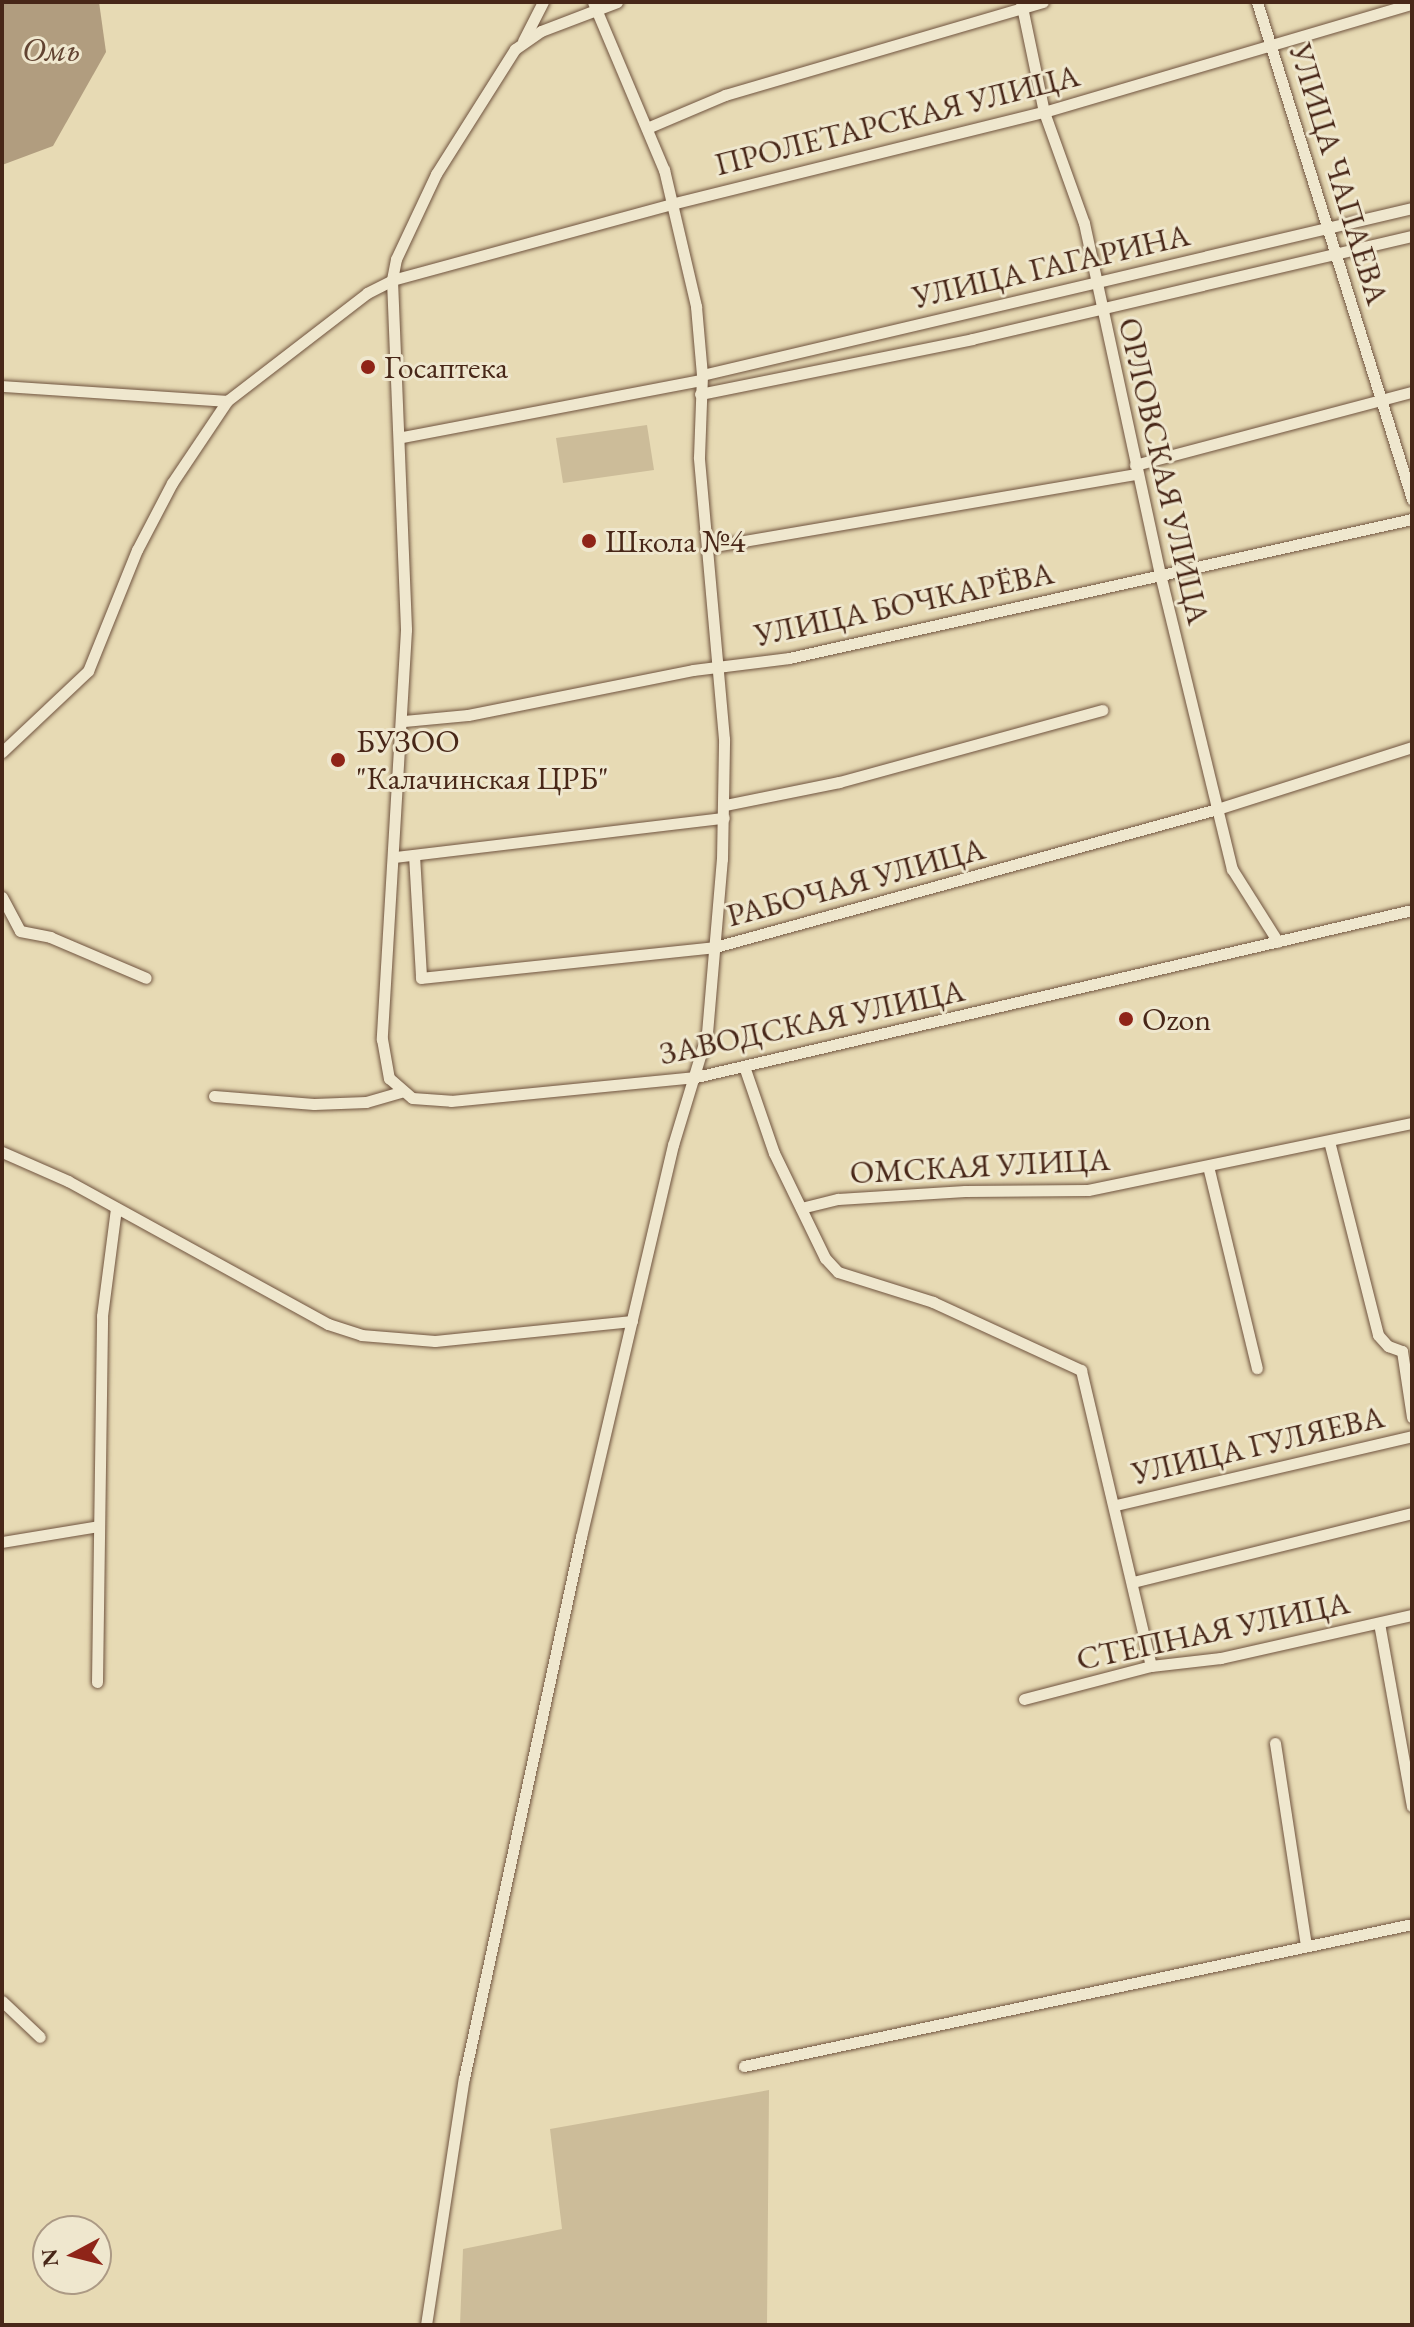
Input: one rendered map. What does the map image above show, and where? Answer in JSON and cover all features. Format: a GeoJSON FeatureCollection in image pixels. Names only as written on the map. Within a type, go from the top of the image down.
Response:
{"type":"FeatureCollection","features":[{"type":"Feature","properties":{"kind":"street"},"geometry":{"type":"LineString","coordinates":[[401,1092],[389,1078],[382,1039],[404,721],[402,437],[392,280],[410,220],[506,60],[523,42],[543,2]]}},
{"type":"Feature","properties":{"kind":"street"},"geometry":{"type":"LineString","coordinates":[[523,42],[594,6],[617,2]]}},
{"type":"Feature","properties":{"kind":"street"},"geometry":{"type":"LineString","coordinates":[[647,128],[725,95],[1022,5],[1043,2]]}},
{"type":"Feature","properties":{"kind":"street","name":"УЛИЦА ЧАПАЕВА"},"geometry":{"type":"LineString","coordinates":[[1257,2],[1412,499]]}},
{"type":"Feature","properties":{"kind":"street","name":"ПРОЛЕТАРСКАЯ УЛИЦА"},"geometry":{"type":"LineString","coordinates":[[2,752],[88,671],[137,550],[172,483],[227,401],[348,306],[392,280],[675,203],[1044,112],[1412,4]]}},
{"type":"Feature","properties":{"kind":"street","name":"ОРЛОВСКАЯ УЛИЦА"},"geometry":{"type":"LineString","coordinates":[[1022,5],[1044,112],[1084,223],[1100,309],[1160,574],[1232,869],[1278,942]]}},
{"type":"Feature","properties":{"kind":"street"},"geometry":{"type":"LineString","coordinates":[[426,2325],[464,2078],[632,1321],[673,1145],[707,1033],[715,947],[724,812],[720,667],[699,457],[702,377],[696,306],[675,203],[647,128],[594,6]]}},
{"type":"Feature","properties":{"kind":"street","name":"УЛИЦА ГАГАРИНА"},"geometry":{"type":"LineString","coordinates":[[402,437],[702,377],[1412,208]]}},
{"type":"Feature","properties":{"kind":"street","name":"УЛИЦА ГАГАРИНА"},"geometry":{"type":"LineString","coordinates":[[700,394],[1100,309],[1412,236]]}},
{"type":"Feature","properties":{"kind":"street"},"geometry":{"type":"LineString","coordinates":[[2,386],[227,401]]}},
{"type":"Feature","properties":{"kind":"street"},"geometry":{"type":"LineString","coordinates":[[709,547],[1136,469],[1412,392]]}},
{"type":"Feature","properties":{"kind":"street","name":"УЛИЦА БОЧКАРЁВА"},"geometry":{"type":"LineString","coordinates":[[404,721],[468,715],[720,667],[789,658],[1412,519]]}},
{"type":"Feature","properties":{"kind":"street"},"geometry":{"type":"LineString","coordinates":[[395,857],[724,812],[1102,710]]}},
{"type":"Feature","properties":{"kind":"street","name":"РАБОЧАЯ УЛИЦА"},"geometry":{"type":"LineString","coordinates":[[414,855],[421,978],[715,947],[1217,809],[1412,747]]}},
{"type":"Feature","properties":{"kind":"street"},"geometry":{"type":"LineString","coordinates":[[2,897],[20,931],[50,937],[146,978]]}},
{"type":"Feature","properties":{"kind":"street","name":"ЗАВОДСКАЯ УЛИЦА"},"geometry":{"type":"LineString","coordinates":[[214,1096],[314,1104],[366,1102],[401,1092],[451,1101],[696,1077],[745,1069],[1412,910]]}},
{"type":"Feature","properties":{"kind":"street"},"geometry":{"type":"LineString","coordinates":[[745,1069],[774,1153],[825,1258],[838,1272],[933,1302],[1081,1370],[1116,1505],[1151,1666]]}},
{"type":"Feature","properties":{"kind":"street","name":"ОМСКАЯ УЛИЦА"},"geometry":{"type":"LineString","coordinates":[[801,1208],[838,1199],[965,1191],[1088,1190],[1412,1123]]}},
{"type":"Feature","properties":{"kind":"street"},"geometry":{"type":"LineString","coordinates":[[1329,1141],[1378,1335],[1388,1346],[1407,1349],[1412,1417]]}},
{"type":"Feature","properties":{"kind":"street"},"geometry":{"type":"LineString","coordinates":[[2,1152],[116,1208],[328,1324],[361,1335],[435,1341],[632,1321]]}},
{"type":"Feature","properties":{"kind":"street"},"geometry":{"type":"LineString","coordinates":[[1208,1166],[1257,1368]]}},
{"type":"Feature","properties":{"kind":"street"},"geometry":{"type":"LineString","coordinates":[[97,1682],[102,1316],[116,1208]]}},
{"type":"Feature","properties":{"kind":"street","name":"УЛИЦА ГУЛЯЕВА"},"geometry":{"type":"LineString","coordinates":[[1116,1505],[1412,1436]]}},
{"type":"Feature","properties":{"kind":"street","name":"СТЕПНАЯ УЛИЦА"},"geometry":{"type":"LineString","coordinates":[[1133,1582],[1412,1513]]}},
{"type":"Feature","properties":{"kind":"street"},"geometry":{"type":"LineString","coordinates":[[2,1542],[99,1526]]}},
{"type":"Feature","properties":{"kind":"street","name":"СТЕПНАЯ УЛИЦА"},"geometry":{"type":"LineString","coordinates":[[1024,1699],[1151,1666],[1221,1658],[1412,1615]]}},
{"type":"Feature","properties":{"kind":"street"},"geometry":{"type":"LineString","coordinates":[[1379,1623],[1412,1806]]}},
{"type":"Feature","properties":{"kind":"street"},"geometry":{"type":"LineString","coordinates":[[1275,1743],[1306,1946]]}},
{"type":"Feature","properties":{"kind":"street"},"geometry":{"type":"LineString","coordinates":[[744,2066],[1412,1924]]}},
{"type":"Feature","properties":{"kind":"street"},"geometry":{"type":"LineString","coordinates":[[2,2001],[40,2037]]}},
{"type":"Feature","properties":{"kind":"shaded area"},"geometry":{"type":"Polygon","coordinates":[[[647,425],[654,470],[563,483],[556,438],[647,425]]]}},
{"type":"Feature","properties":{"kind":"shaded area"},"geometry":{"type":"Polygon","coordinates":[[[769,2090],[767,2325],[460,2325],[463,2249],[562,2229],[550,2129],[769,2090]]]}},
{"type":"Feature","properties":{"kind":"water","name":"Омь"},"geometry":{"type":"Polygon","coordinates":[[[2,2],[99,2],[106,52],[53,146],[2,165],[2,2]]]}},
{"type":"Feature","properties":{"kind":"place","name":"Госаптека"},"geometry":{"type":"Point","coordinates":[368,367]}},
{"type":"Feature","properties":{"kind":"place","name":"Школа №4"},"geometry":{"type":"Point","coordinates":[589,541]}},
{"type":"Feature","properties":{"kind":"place","name":"БУЗОО \"Калачинская ЦРБ\""},"geometry":{"type":"Point","coordinates":[338,760]}},
{"type":"Feature","properties":{"kind":"place","name":"Ozon"},"geometry":{"type":"Point","coordinates":[1126,1019]}}]}
